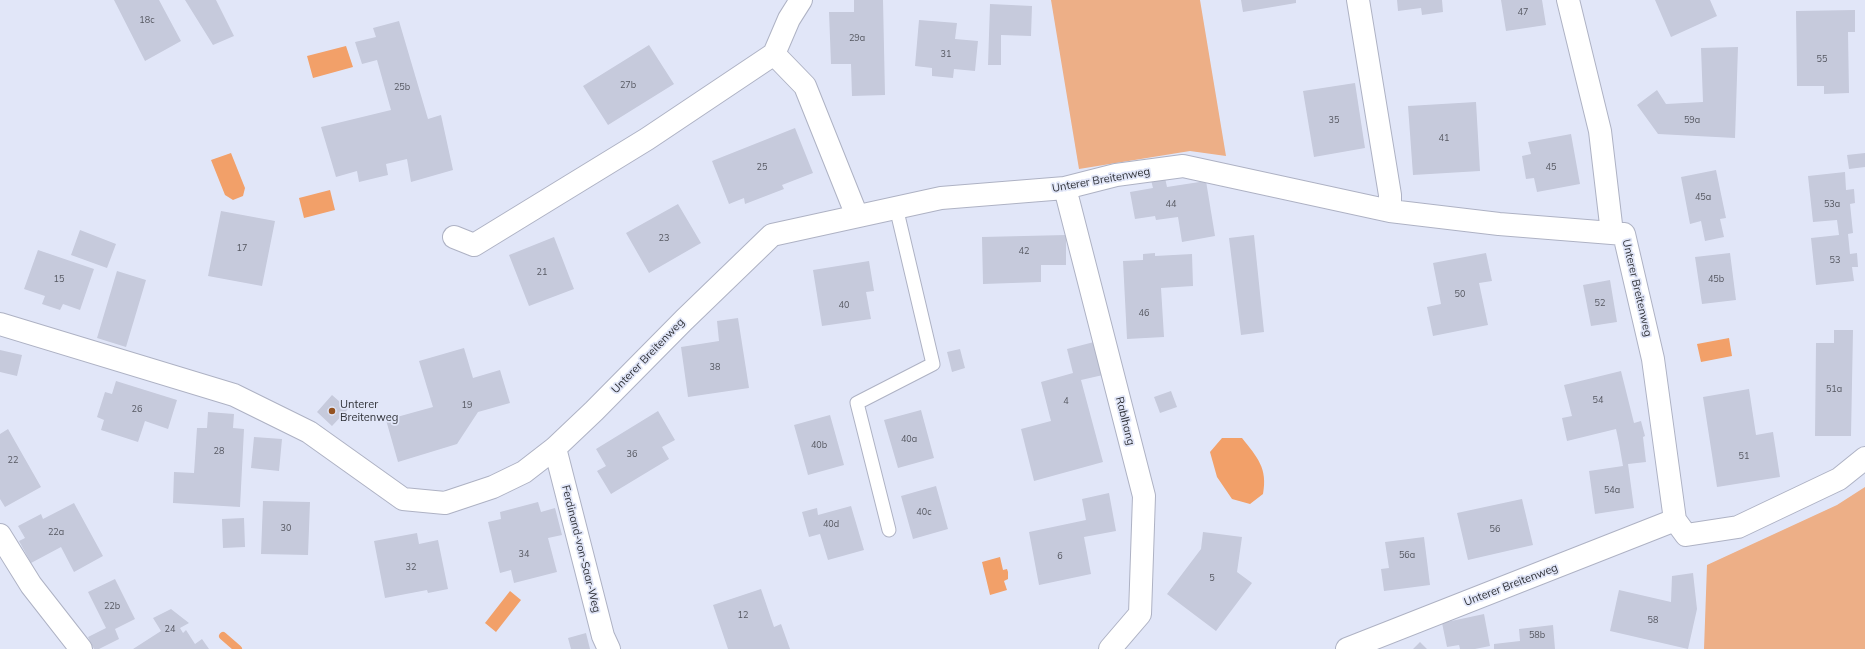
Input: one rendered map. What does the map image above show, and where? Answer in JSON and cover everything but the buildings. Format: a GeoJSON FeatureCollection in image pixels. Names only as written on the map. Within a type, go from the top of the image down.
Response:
{"type":"FeatureCollection","features":[{"type":"Feature","properties":{"kind":"street"},"geometry":{"type":"LineString","coordinates":[[454,237],[474,245],[647,139],[774,54],[789,19],[801,0]]}},
{"type":"Feature","properties":{"kind":"street"},"geometry":{"type":"LineString","coordinates":[[1358,0],[1390,195],[1390,211]]}},
{"type":"Feature","properties":{"kind":"street","name":"Unterer Breitenweg"},"geometry":{"type":"LineString","coordinates":[[1568,0],[1600,131],[1612,233]]}},
{"type":"Feature","properties":{"kind":"street"},"geometry":{"type":"LineString","coordinates":[[774,54],[805,86],[857,216]]}},
{"type":"Feature","properties":{"kind":"street","name":"Unterer Breitenweg"},"geometry":{"type":"LineString","coordinates":[[0,324],[234,395],[309,432],[404,499],[445,503],[493,487],[518,475],[555,448],[772,235],[941,198],[1065,188],[1116,175],[1183,166],[1390,211],[1499,224],[1624,234],[1653,359],[1675,520],[1347,649]]}},
{"type":"Feature","properties":{"kind":"street","name":"Rablhang"},"geometry":{"type":"LineString","coordinates":[[1065,188],[1144,496],[1140,614],[1110,649]]}},
{"type":"Feature","properties":{"kind":"street","name":"Ferdinand-von-Saar-Weg"},"geometry":{"type":"LineString","coordinates":[[555,448],[603,636],[609,649]]}},
{"type":"Feature","properties":{"kind":"street"},"geometry":{"type":"LineString","coordinates":[[1675,520],[1686,535],[1738,527],[1838,479],[1865,458]]}},
{"type":"Feature","properties":{"kind":"street"},"geometry":{"type":"LineString","coordinates":[[0,535],[31,585],[81,649]]}},
{"type":"Feature","properties":{"kind":"lane"},"geometry":{"type":"LineString","coordinates":[[889,530],[857,404],[933,364],[896,207]]}},
{"type":"Feature","properties":{"kind":"shaded area"},"geometry":{"type":"Polygon","coordinates":[[[1051,0],[1200,0],[1226,156],[1190,151],[1079,169],[1051,0]]]}},
{"type":"Feature","properties":{"kind":"shaded area"},"geometry":{"type":"Polygon","coordinates":[[[346,46],[353,67],[313,78],[307,56],[346,46]]]}},
{"type":"Feature","properties":{"kind":"shaded area"},"geometry":{"type":"Polygon","coordinates":[[[231,153],[245,188],[243,196],[233,200],[225,195],[211,160],[231,153]]]}},
{"type":"Feature","properties":{"kind":"shaded area"},"geometry":{"type":"Polygon","coordinates":[[[330,190],[335,210],[304,218],[299,198],[330,190]]]}},
{"type":"Feature","properties":{"kind":"shaded area"},"geometry":{"type":"Polygon","coordinates":[[[1729,338],[1732,356],[1701,362],[1697,344],[1729,338]]]}},
{"type":"Feature","properties":{"kind":"shaded area"},"geometry":{"type":"Polygon","coordinates":[[[1222,438],[1242,438],[1257,457],[1263,470],[1263,494],[1250,504],[1232,499],[1217,477],[1210,452],[1222,438]]]}},
{"type":"Feature","properties":{"kind":"shaded area"},"geometry":{"type":"Polygon","coordinates":[[[1865,487],[1865,649],[1704,649],[1707,565],[1837,505],[1865,487]]]}},
{"type":"Feature","properties":{"kind":"shaded area"},"geometry":{"type":"Polygon","coordinates":[[[1000,557],[1003,570],[1007,569],[1008,572],[1008,579],[1004,581],[1007,590],[990,595],[982,562],[1000,557]]]}},
{"type":"Feature","properties":{"kind":"shaded area"},"geometry":{"type":"Polygon","coordinates":[[[510,591],[521,600],[496,632],[485,623],[510,591]]]}},
{"type":"Feature","properties":{"kind":"waterway"},"geometry":{"type":"LineString","coordinates":[[223,636],[238,649]]}},
{"type":"Feature","properties":{"kind":"place","name":"Unterer Breitenweg"},"geometry":{"type":"Point","coordinates":[332,411]}}]}
